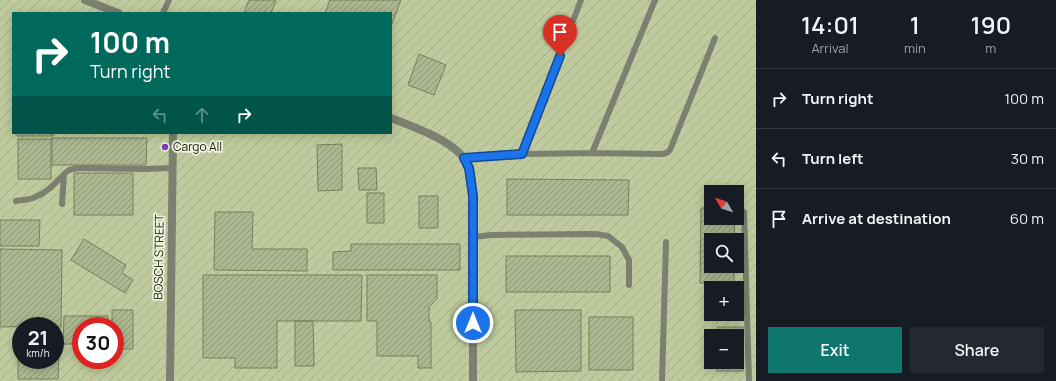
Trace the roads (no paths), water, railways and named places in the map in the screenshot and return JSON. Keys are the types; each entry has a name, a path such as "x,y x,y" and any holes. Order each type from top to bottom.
{"street":[{"path":"85,0 115,12"},
{"path":"392,118 448,143 464,158 469,168 473,196 473,381"},
{"name":"BOSCH STREET","path":"170,381 173,134"}],"lane":[{"path":"163,12 169,0"},
{"path":"522,154 581,0"},
{"path":"592,153 655,0"},
{"path":"464,158 522,154 664,154 670,150 715,38"},
{"path":"16,202 35,198 46,191 69,170 78,168 172,168"},
{"path":"62,204 64,174"},
{"path":"744,212 749,381"},
{"path":"473,237 491,235 595,234 608,236 622,247 629,260 629,285"},
{"path":"662,381 666,242"}],"place":[{"name":"Cargo All","path":"165,147"}]}
